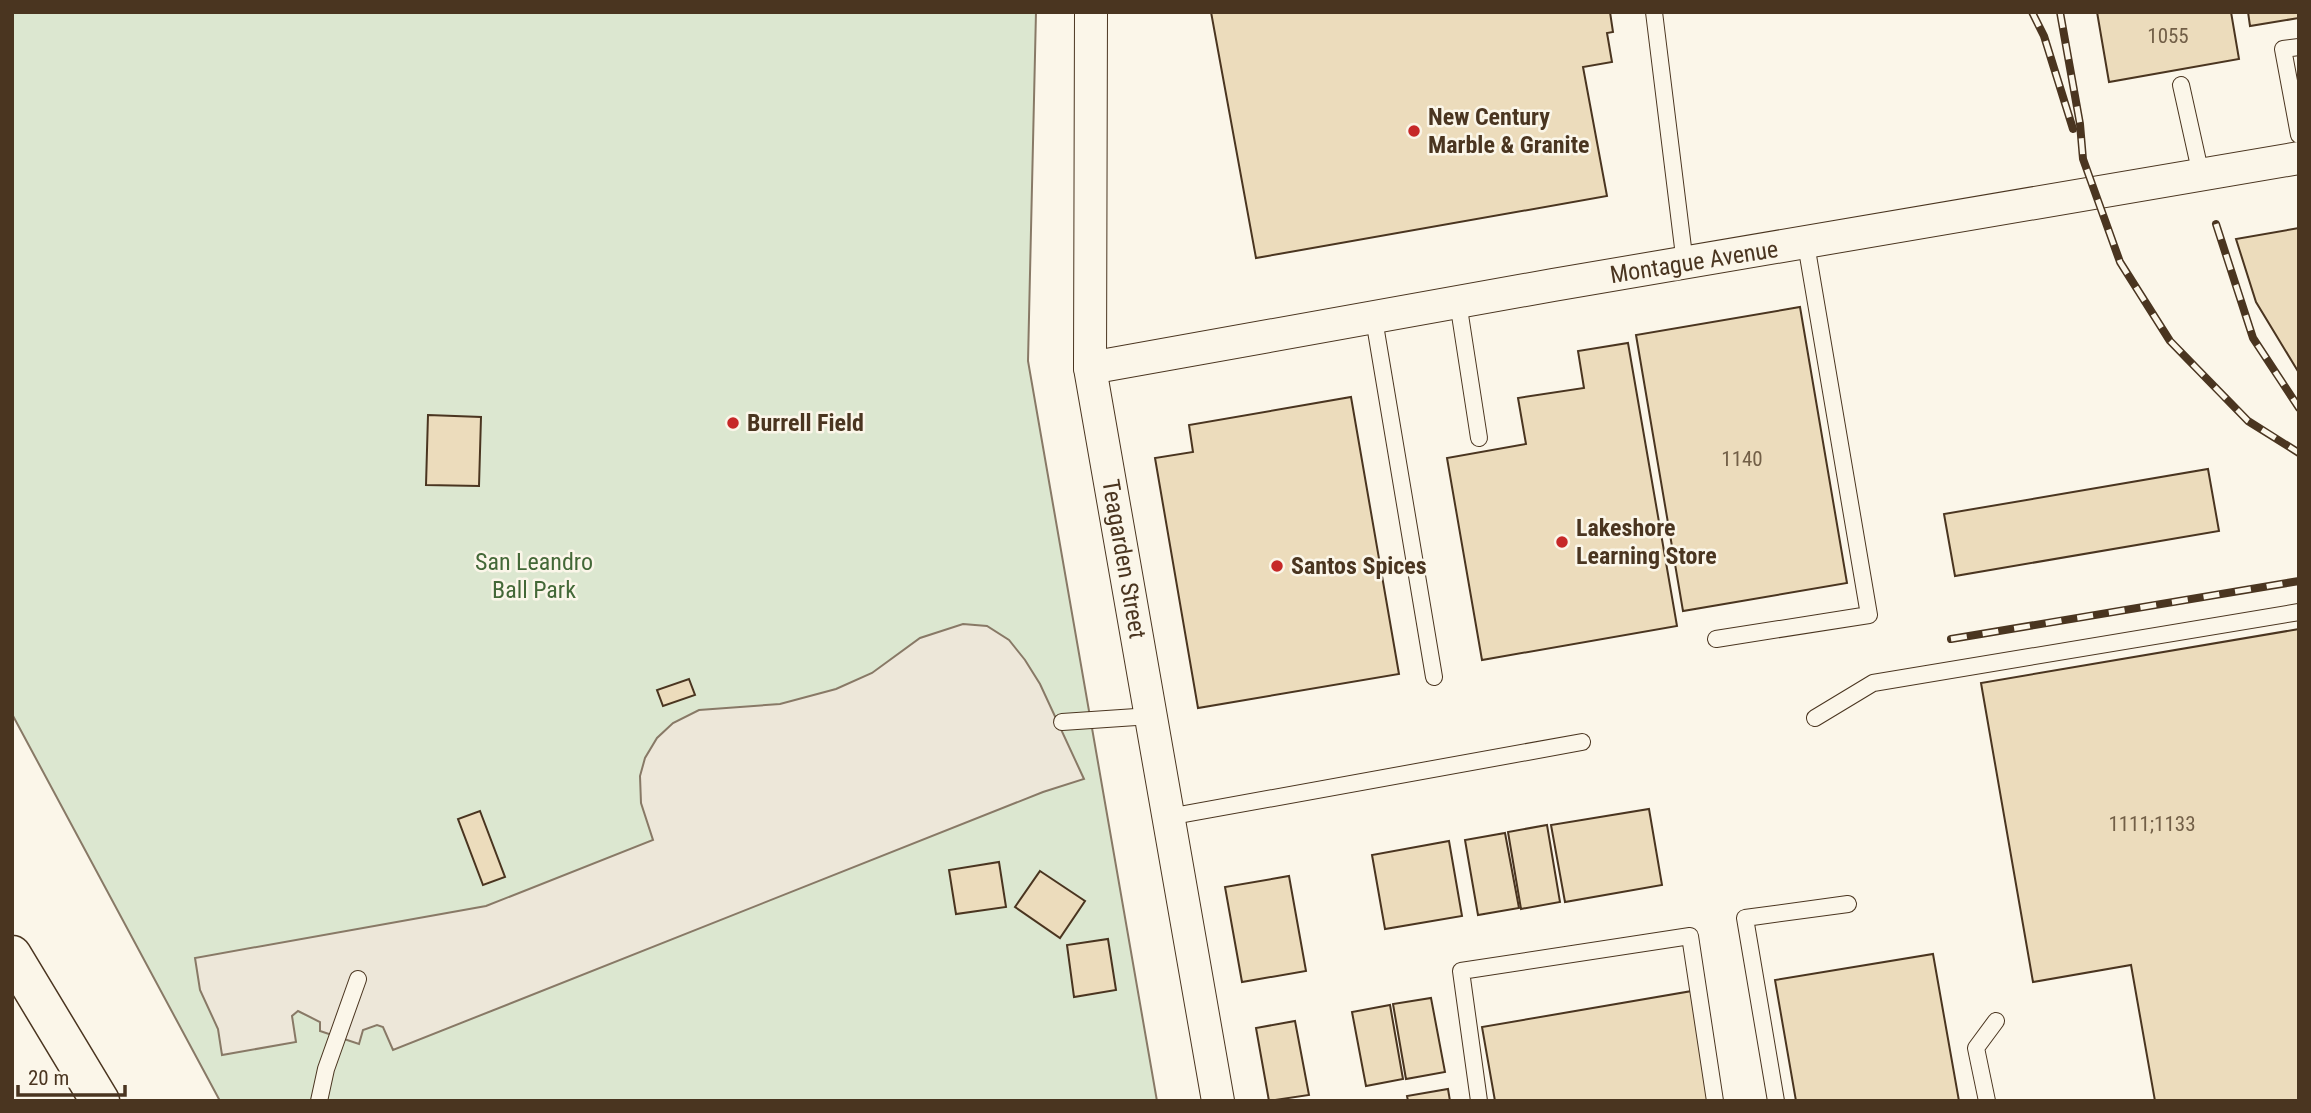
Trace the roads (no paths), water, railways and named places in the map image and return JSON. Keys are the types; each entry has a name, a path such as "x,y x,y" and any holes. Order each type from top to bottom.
{"highway":[{"path":"12,955 100,1101"}],"street":[{"name":"Teagarden Street","path":"1091,12 1090,369 1218,1101"},
{"name":"Montague Avenue","path":"1090,369 1458,302 2299,158"}],"lane":[{"path":"1654,12 1685,264"},
{"path":"2299,47 2283,49 2299,135"},
{"path":"2181,85 2201,175"},
{"path":"1716,639 1869,615 1806,244"},
{"path":"1458,302 1479,438"},
{"path":"1374,319 1434,677"},
{"path":"1815,718 1873,683 2299,612"},
{"path":"1062,723 1151,716"},
{"path":"1168,817 1582,742"},
{"path":"1776,1101 1745,918 1848,904"},
{"path":"1479,1101 1461,971 1690,936 1715,1101"},
{"path":"319,1101 326,1069 358,979"},
{"path":"1987,1101 1976,1048 1996,1021"}],"railway":[{"path":"2032,12 2044,36 2073,129"},
{"path":"2060,12 2080,124 2083,159 2120,262 2170,341 2248,421 2299,453"},
{"path":"2216,224 2253,338 2299,408"},
{"path":"1951,639 2299,581"}],"place":[{"name":"New Century Marble & Granite","path":"1414,131"},
{"name":"Burrell Field","path":"733,423"},
{"name":"Lakeshore Learning Store","path":"1562,542"},
{"name":"Santos Spices","path":"1277,566"}],"park label":[{"name":"San Leandro Ball Park","path":"534,576"}]}
